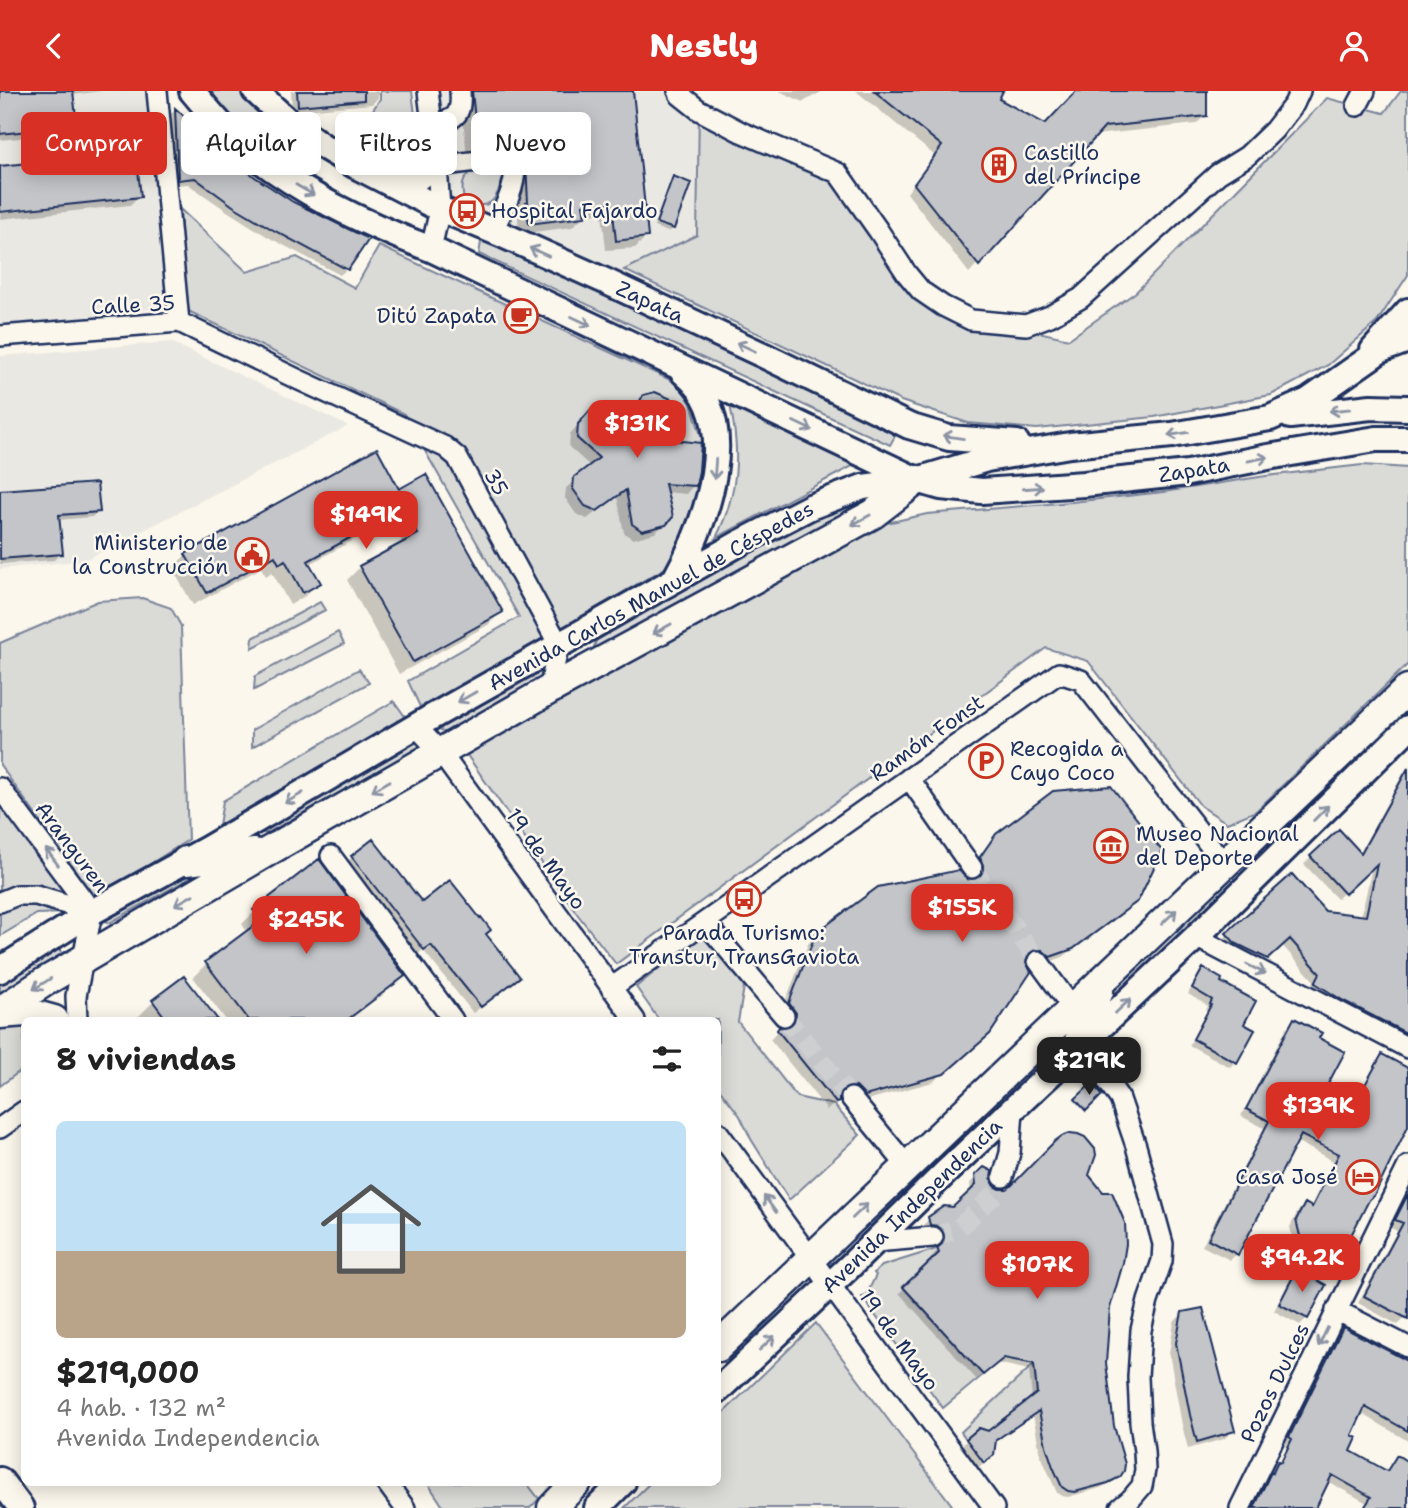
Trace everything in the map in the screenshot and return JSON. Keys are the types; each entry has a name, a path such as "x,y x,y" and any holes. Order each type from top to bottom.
{"highway":[{"name":"Avenida Carlos Manuel de Céspedes","path":"0,1013 84,959 440,752 873,514 917,480"},
{"name":"Avenida Independencia","path":"721,1344 1408,689"},
{"path":"186,860 267,852"},
{"path":"1074,1053 1102,982"},
{"path":"0,1013 25,1011 44,1017"},
{"path":"551,1508 574,1486"}],"main road":[{"name":"Zapata","path":"192,91 237,141 288,180 322,200 917,480 941,487 982,491 1084,484 1188,473 1376,439 1408,439"},
{"name":"Zapata","path":"255,91 289,122 324,147 440,209 753,350 909,426 949,437 987,442 1070,445"},
{"path":"392,184 413,182 422,175"},
{"path":"1363,361 1408,311"},
{"name":"Zapata","path":"917,480 987,459 1070,445 1172,435 1269,418 1308,401 1381,350 1408,340"},
{"path":"675,366 692,379 710,410 716,452 714,481 707,506 695,540 675,579"},
{"path":"1269,418 1371,407 1408,408"},
{"name":"Avenida Carlos Manuel de Céspedes","path":"0,970 92,912 738,544 810,507 863,487 917,480"},
{"name":"Avenida Independencia","path":"721,1386 875,1243 1404,738"},
{"path":"0,954 60,931"},
{"path":"0,1479 21,1508"},
{"path":"597,1508 619,1486"}],"street":[{"path":"157,91 179,322"},
{"path":"428,91 430,112"},
{"path":"457,115 460,111 460,91"},
{"path":"678,91 699,110 731,127 838,173 921,292 971,320 1026,325 1050,316 1081,298 1218,174 1247,156 1274,130 1294,104 1300,91"},
{"path":"457,152 485,161 509,162 515,167 510,198 492,231"},
{"path":"430,249 440,209 437,175"},
{"name":"Calle 35","path":"0,336 179,322 297,379"},
{"name":"35","path":"297,379 444,447 457,457 559,645"},
{"path":"549,690 559,645"},
{"name":"Ramón Fonst","path":"611,988 1059,673 1080,680 1225,865"},
{"name":"19 de Mayo","path":"417,727 440,752 611,988 626,1017"},
{"path":"909,778 972,868"},
{"name":"Aranguren","path":"0,788 92,912 76,996 77,1017"},
{"path":"331,856 451,1017"},
{"path":"0,902 17,895 36,895 92,912"},
{"path":"705,922 784,1016"},
{"path":"1196,937 1408,1048"},
{"path":"1038,961 1073,1009"},
{"path":"1074,1053 1093,1067 1120,1099 1163,1244 1162,1261 1141,1330 1138,1377 1144,1451 1142,1486 1120,1508"},
{"path":"851,1098 906,1166"},
{"path":"1003,1177 1010,1153 1013,1110"},
{"path":"0,1128 21,1113"},
{"name":"19 de Mayo","path":"721,1136 994,1508"},
{"name":"Pozos Dulces","path":"1240,1508 1408,1166"},
{"path":"875,1243 933,1237"},
{"path":"1336,1310 1408,1347"},
{"path":"389,1486 405,1508"}],"shaded area":[{"path":"0,91 157,91 158,112 21,112 21,175 162,175 170,307 0,327"},
{"path":"203,91 242,91 264,112 222,112"},
{"path":"380,91 412,91 415,112 371,112 380,99"},
{"path":"431,91 678,91 699,110 697,235 605,281 440,209 437,175 457,175 457,112 433,112"},
{"path":"1401,91 1408,91 1408,275 1377,322 1328,365 1271,395 1154,417 1037,429 968,423 901,401 624,270 697,235 699,110 838,173 921,292 999,323 1069,339 1136,292 1327,98 1384,113"},
{"path":"471,172 471,175 504,175 491,202 481,205 464,199 463,183"},
{"path":"180,209 247,272 297,257 355,288 379,246 677,383 691,403 702,439 697,493 678,546 665,568 421,709 408,681 519,617 404,414 186,310"},
{"path":"482,236 873,416 895,436 890,445 479,254"},
{"path":"171,342 348,426 85,560 0,569 0,356"},
{"path":"730,405 860,462 716,538 729,505 735,473 736,440"},
{"path":"1362,465 1408,468 1408,664 1256,811 1227,823 1201,806 1088,661 1046,648 616,964 578,915 467,755 864,528 927,514 1163,492"},
{"path":"876,494 852,511 699,592 591,656 596,641 684,589 824,514"},
{"path":"142,598 171,608 181,626 188,840 101,895 91,892 0,765 0,643 98,601"},
{"path":"320,602 325,610 252,648 253,638"},
{"path":"338,632 344,644 254,690 255,676"},
{"path":"359,669 369,683 252,747 252,730"},
{"path":"544,670 540,684 447,735 440,729 442,726"},
{"path":"394,701 406,718 219,825 223,801"},
{"path":"1408,706 1408,719 1098,1016 1111,991"},
{"path":"413,740 419,741 417,749 267,833 251,833"},
{"path":"0,788 92,912 37,914 0,936"},
{"path":"213,865 109,923 106,921 110,913 191,869"},
{"path":"710,937 733,966 744,987 738,1022 797,1097 834,1105 860,1135 789,1200 740,1116 721,1091 721,1017 657,1017 636,987 694,940"},
{"path":"57,946 64,956 0,998 0,984"},
{"path":"21,1020 21,1070 0,1086 0,1023"},
{"path":"1063,1033 1050,1059 832,1264 827,1258"},
{"path":"946,1246 903,1287 983,1375 943,1408 862,1297 866,1296 876,1275 874,1273 882,1266"},
{"path":"816,1323 954,1508 624,1508 647,1486 721,1486 721,1415"},
{"path":"1034,1364 1037,1393 988,1431 979,1428 966,1439 961,1432"},
{"path":"430,1486 529,1486 539,1499 530,1508 444,1508"}],"building":[{"path":"0,91 73,91 75,112 21,112 21,132 0,134"},
{"path":"297,91 364,91 364,100 298,106"},
{"path":"472,91 633,91 648,237 616,241 612,203 583,205 585,217 529,224 527,175 591,175 591,112 474,112"},
{"name":"Castillo del Príncipe","path":"874,91 1003,91 999,99 1045,124 1076,91 1207,91 1207,116 1105,127 979,266 914,184 942,146"},
{"path":"175,108 181,113 181,175 252,175 293,202 369,239 348,270 233,206 195,178 178,180"},
{"path":"21,164 21,175 139,175 141,197 0,212 0,166"},
{"path":"673,176 691,183 674,229 656,223"},
{"path":"655,392 676,401 683,411 673,440 701,443 699,471 696,486 665,484 673,517 666,525 642,531 632,524 626,490 597,511 585,506 573,489 574,477 599,458 577,438 578,424 593,407 604,406 628,425 643,395"},
{"name":"Ministerio de la Construcción","path":"377,448 399,489 426,474 503,612 413,662 359,566 418,534 404,508 308,561 321,583 303,593 285,560 279,564 275,556 207,593 185,554"},
{"path":"97,483 100,512 59,515 63,554 0,559 0,490"},
{"path":"1408,768 1408,1034 1315,983 1320,973 1290,939 1268,959 1235,943 1226,933 1292,874 1325,911 1366,916 1377,864 1345,894 1310,856 1339,829 1361,853"},
{"path":"1111,786 1162,851 1138,901 1073,949 1050,957 1042,950 1030,952 1026,962 1031,972 990,1034 944,1074 865,1096 856,1087 848,1086 839,1094 839,1102 836,1103 777,1030 779,1027 791,1026 795,1021 796,1013 789,1003 816,933 878,887 959,870 967,879 978,878 983,874 984,868 980,857 996,834 1053,791"},
{"path":"373,839 422,902 450,880 491,930 486,934 520,977 481,1007 431,945 424,950 351,856"},
{"path":"319,859 405,976 351,1017 247,1017 205,962 261,920 253,910"},
{"path":"1203,968 1222,979 1221,982 1256,1001 1244,1024 1255,1030 1237,1063 1193,1039 1212,1000 1192,988"},
{"path":"184,976 216,1017 165,1017 152,1000"},
{"path":"1294,1018 1322,1033 1319,1038 1345,1052 1321,1097 1350,1112 1382,1054 1408,1068 1408,1126 1337,1263 1302,1244 1296,1220 1305,1203 1312,1207 1339,1154 1301,1135 1238,1255 1208,1239 1269,1121 1246,1109"},
{"path":"1092,1083 1102,1095 1086,1111 1075,1099"},
{"path":"1070,1133 1085,1137 1095,1149 1096,1155 1089,1175 1103,1192 1112,1192 1125,1223 1126,1244 1110,1308 1106,1363 1114,1426 1125,1464 1124,1471 1120,1477 1108,1483 1075,1492 1062,1487 1053,1467 1039,1411 996,1440 994,1455 984,1463 966,1439 979,1428 988,1431 1037,1393 1034,1364 1004,1358 983,1375 903,1287 939,1253 937,1248 944,1242 943,1231 938,1226 930,1225 928,1217 944,1206 953,1207 976,1185 975,1175 984,1167 992,1171 991,1179 995,1186 1007,1189 1055,1141"},
{"path":"1408,1194 1408,1319 1364,1296 1403,1223 1395,1220"},
{"path":"1297,1269 1326,1285 1308,1319 1279,1304"},
{"path":"1203,1308 1235,1431 1197,1442 1176,1343 1182,1312"},
{"path":"1343,1327 1408,1361 1408,1431 1365,1407 1352,1435 1357,1438 1351,1451 1387,1471 1397,1455 1408,1462 1408,1508 1364,1508 1371,1497 1332,1475 1316,1508 1254,1508 1271,1472 1278,1461 1281,1462 1292,1439 1289,1437"}],"tunnel":[{"path":"972,868 1038,961"},
{"path":"784,1016 851,1098"},
{"path":"933,1237 959,1228 995,1194 1003,1177"}],"place":[{"name":"Castillo del Príncipe","path":"999,165"},
{"name":"Hospital Fajardo","path":"467,211"},
{"name":"Ditú Zapata","path":"521,316"},
{"name":"Ministerio de la Construcción","path":"252,555"},
{"name":"Recogida a Cayo Coco","path":"986,761"},
{"name":"Museo Nacional del Deporte","path":"1111,846"},
{"name":"Parada Turismo: Transtur, TransGaviota","path":"744,899"},
{"name":"Casa José","path":"1363,1177"}]}
